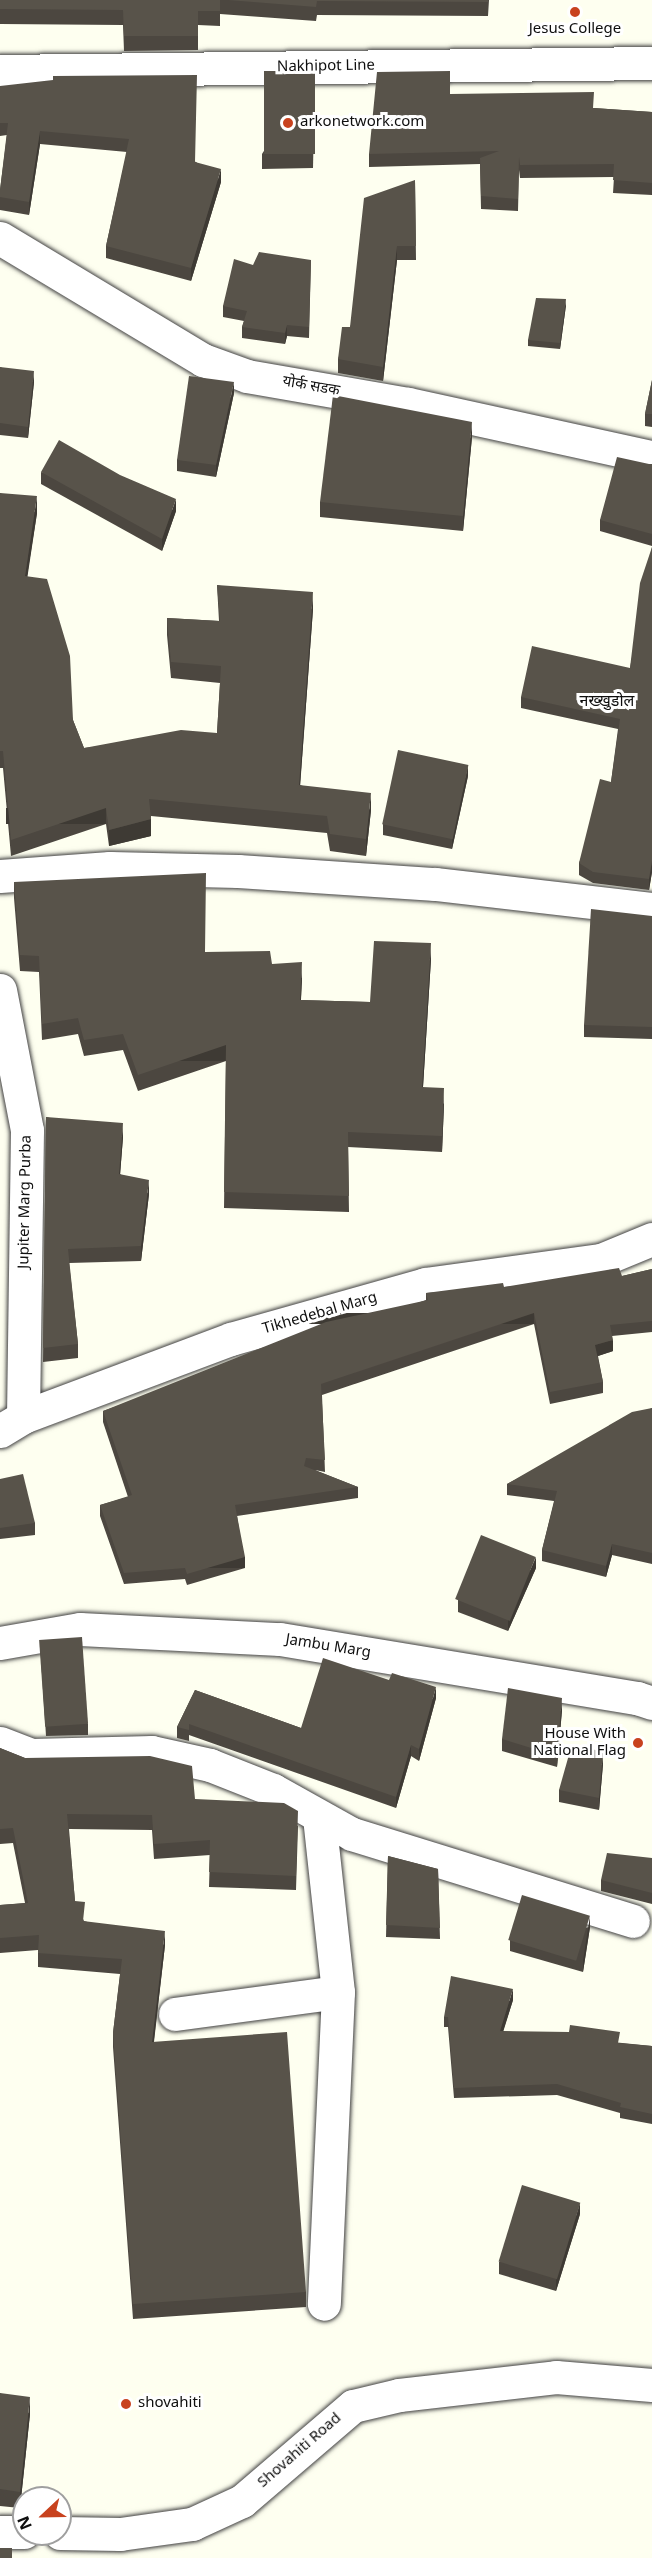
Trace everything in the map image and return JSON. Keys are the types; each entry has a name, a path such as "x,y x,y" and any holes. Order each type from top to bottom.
{"street":[{"name":"Nakhipot Line","path":"0,71 652,63"},
{"name":"योर्क सडक","path":"0,238 203,360 247,376 408,404 652,457"},
{"path":"0,876 110,868 238,871 436,884 652,909"},
{"name":"Jupiter Marg Purba","path":"0,990 14,1131 12,1424"},
{"name":"Tikhedebal Marg","path":"12,1424 231,1340 413,1287 601,1260 652,1239"},
{"name":"Jambu Marg","path":"0,1643 80,1629 280,1639 637,1698 652,1703"},
{"path":"0,1743 32,1755 153,1752 210,1765 273,1790 352,1834 633,1921"},
{"path":"319,1816 338,1992 324,2304"},
{"path":"175,2014 338,1992"},
{"name":"Shovahiti Road","path":"72,2533 120,2534 192,2524 242,2501 353,2406 399,2395 555,2377 652,2385"}],"building":[{"path":"0,0 220,0 220,11 198,11 198,36 124,36 123,10 0,9"},
{"path":"228,0 488,0 488,2 317,1 316,7"},
{"name":"arkonetwork.com","path":"264,71 315,71 315,154 264,154"},
{"path":"450,71 450,94 594,92 593,108 652,112 652,183 613,180 614,164 520,165 519,157 518,199 481,196 480,158 499,151 369,154 377,72"},
{"path":"197,75 195,162 221,169 191,268 106,246 129,139 40,131 29,202 0,197 8,123 0,123 0,86 53,80 53,76"},
{"path":"415,180 416,246 397,246 383,367 338,359 342,327 350,327 364,198"},
{"path":"259,252 311,260 309,327 287,325 285,333 242,327 247,311 223,306 234,259 253,265"},
{"path":"536,298 566,299 560,343 528,340"},
{"path":"0,367 34,371 28,427 0,423"},
{"path":"189,376 234,382 216,465 177,460"},
{"path":"652,380 652,414 645,414"},
{"path":"333,395 472,422 463,516 320,502"},
{"path":"59,440 120,475 176,499 162,539 41,472"},
{"path":"617,457 652,464 652,534 600,520"},
{"path":"0,493 37,496 25,576 47,579 70,656 73,720 84,748 181,730 217,733 221,666 171,662 167,618 220,621 217,585 313,592 299,785 371,793 366,839 330,834 327,816 149,799 151,819 109,830 106,808 11,840 3,751 0,751"},
{"path":"652,547 652,861 649,879 593,872 579,863 600,779 611,782 620,719 521,697 532,646 630,668 640,583"},
{"path":"398,750 468,765 453,839 382,824"},
{"path":"206,873 205,952 270,951 272,964 302,962 300,1000 370,1002 374,941 431,943 422,1087 444,1088 442,1136 348,1132 349,1196 224,1192 226,1045 138,1075 123,1034 84,1040 78,1018 42,1024 39,956 20,955 14,882"},
{"path":"591,909 652,916 652,1027 584,1025"},
{"path":"46,1117 123,1123 119,1174 149,1180 141,1246 68,1249 78,1344 43,1348"},
{"path":"619,1268 622,1276 652,1269 652,1321 610,1325 613,1340 595,1345 603,1382 550,1392 534,1313 321,1384 325,1460 306,1458 304,1466 358,1487 235,1505 245,1557 187,1574 185,1568 124,1573 100,1505 132,1495 103,1411 326,1322 428,1300 426,1293 503,1283 504,1287"},
{"path":"652,1408 652,1553 612,1544 606,1566 542,1550 557,1491 507,1484 632,1412"},
{"path":"23,1474 35,1523 0,1528 0,1479"},
{"path":"481,1535 536,1557 510,1621 455,1599"},
{"path":"82,1637 88,1724 45,1727 39,1640"},
{"path":"323,1658 389,1680 392,1673 436,1687 419,1749 411,1745 396,1797 189,1724 189,1730 177,1727 195,1690 301,1728"},
{"path":"508,1688 562,1698 557,1756 502,1739"},
{"path":"572,1744 603,1752 599,1798 559,1790"},
{"path":"0,1748 25,1758 150,1756 192,1766 195,1799 284,1803 298,1811 296,1876 209,1872 210,1840 154,1844 152,1815 67,1814 75,1901 85,1902 83,1921 165,1931 152,2042 287,2032 306,2292 133,2304 113,2033 122,1959 38,1953 39,1935 0,1938 0,1905 28,1903 13,1828 0,1829"},
{"path":"607,1853 652,1858 652,1893 601,1880"},
{"path":"388,1856 438,1869 440,1928 386,1925"},
{"path":"522,1895 590,1916 576,1961 508,1940"},
{"path":"451,1976 513,1989 500,2031 569,2032 570,2025 620,2032 618,2043 652,2046 652,2114 620,2107 621,2103 557,2084 454,2088 448,2017 444,2017"},
{"path":"522,2185 580,2203 557,2279 499,2262"},
{"path":"0,2393 30,2397 21,2486 12,2486 12,2491 0,2489"},
{"path":"0,2548 12,2548 12,2558 0,2558"}],"place":[{"name":"Jesus College","path":"575,12"},
{"name":"arkonetwork.com","path":"288,123"},
{"name":"House With National Flag","path":"638,1743"},
{"name":"shovahiti","path":"126,2404"}],"district":[{"name":"नख्खुडोल","path":"607,703"}]}
